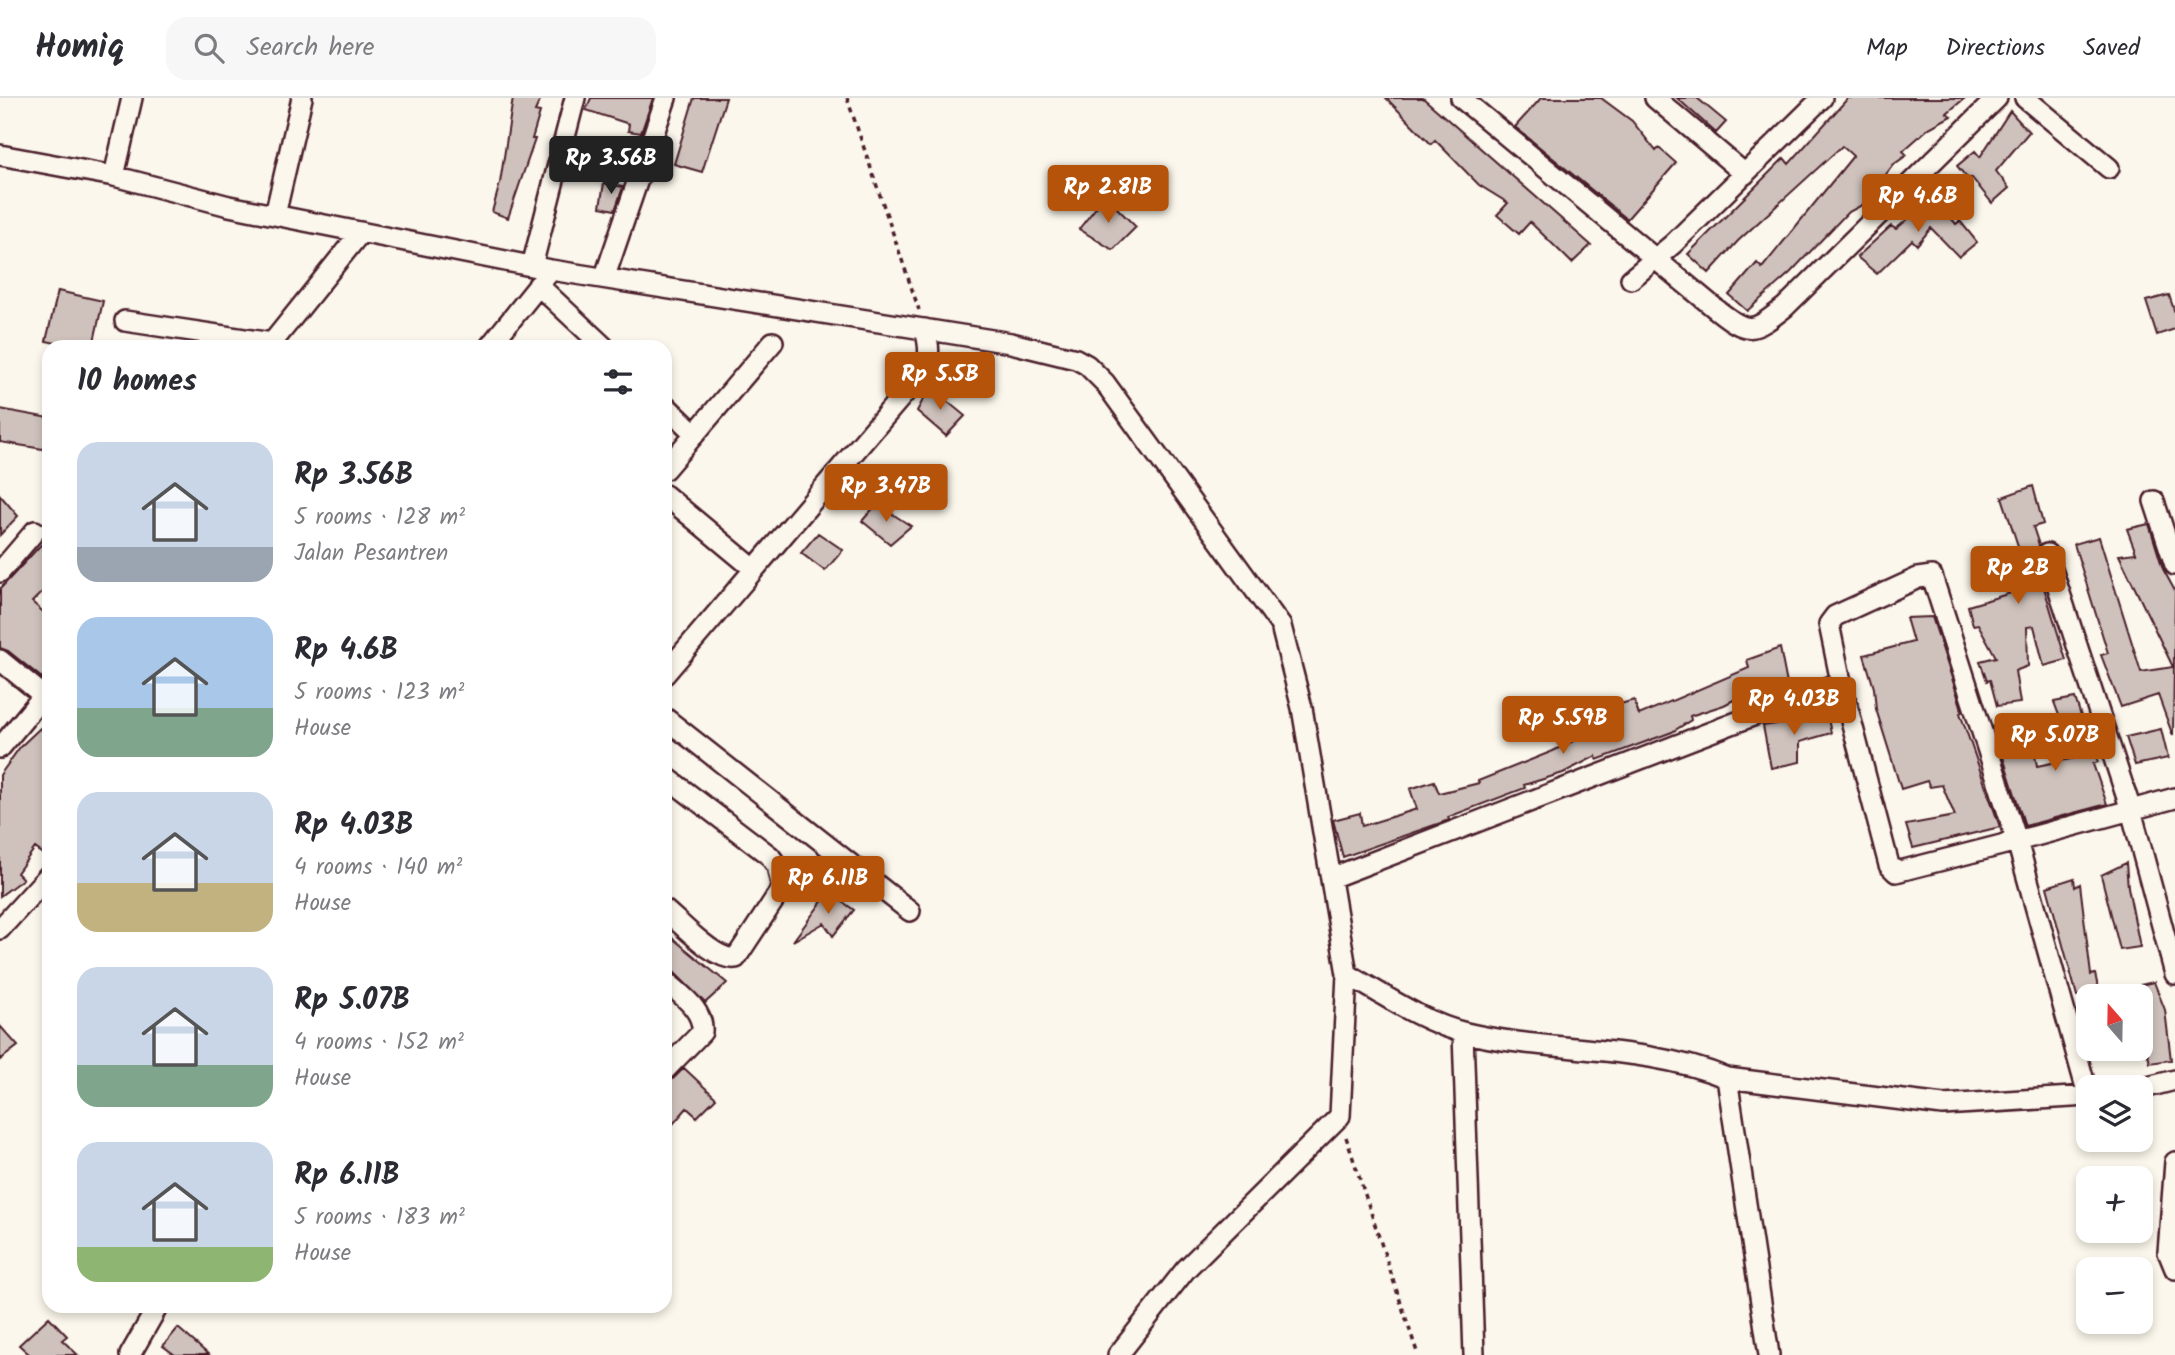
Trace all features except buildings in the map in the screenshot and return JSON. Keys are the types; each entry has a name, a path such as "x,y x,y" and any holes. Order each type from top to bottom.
{"street":[{"path":"114,176 132,98"},
{"path":"275,215 302,98"},
{"path":"495,340 538,285 575,98"},
{"path":"605,276 666,98"},
{"path":"1461,98 1742,329 1762,325 1785,307 1997,98"},
{"path":"1655,98 1745,174"},
{"path":"1631,279 1655,260 1822,98"},
{"path":"2025,98 2109,168"},
{"path":"0,155 114,176 275,215 542,268 1011,343 1076,359 1087,365 1118,400 1281,626 1302,708 1347,974 1340,1116 1186,1269 1118,1355"},
{"path":"274,340 361,232"},
{"path":"538,285 597,340"},
{"path":"125,321 252,340"},
{"path":"672,666 920,375 928,363 930,352 925,329"},
{"path":"672,461 773,342"},
{"path":"672,412 695,434"},
{"path":"672,501 754,569"},
{"path":"2154,501 2175,565"},
{"path":"0,572 35,531"},
{"path":"2047,554 2131,810 2175,974"},
{"path":"2082,1075 2017,842 1932,576 1918,578 1835,616 1829,624 1841,682 1889,864 1896,872 2017,842 2175,797"},
{"path":"0,660 42,691"},
{"path":"1331,878 1841,682"},
{"path":"0,748 42,701"},
{"path":"672,723 911,911"},
{"path":"672,781 771,856 782,879 782,888 736,958 729,959 716,954 672,916"},
{"path":"0,929 42,883"},
{"path":"1347,974 1406,1008 1463,1033 1515,1042 1593,1048 1707,1069 1727,1078 1943,1105 2076,1096"},
{"path":"672,987 697,1011 703,1023 702,1032 672,1063"},
{"path":"1463,1033 1474,1355"},
{"path":"1727,1078 1769,1355"},
{"path":"2153,1086 2175,1080"},
{"path":"2175,1162 2168,1252 2175,1269"},
{"path":"130,1355 154,1313"}],"path":[{"path":"847,98 925,329"},
{"path":"1340,1116 1418,1355"}]}
